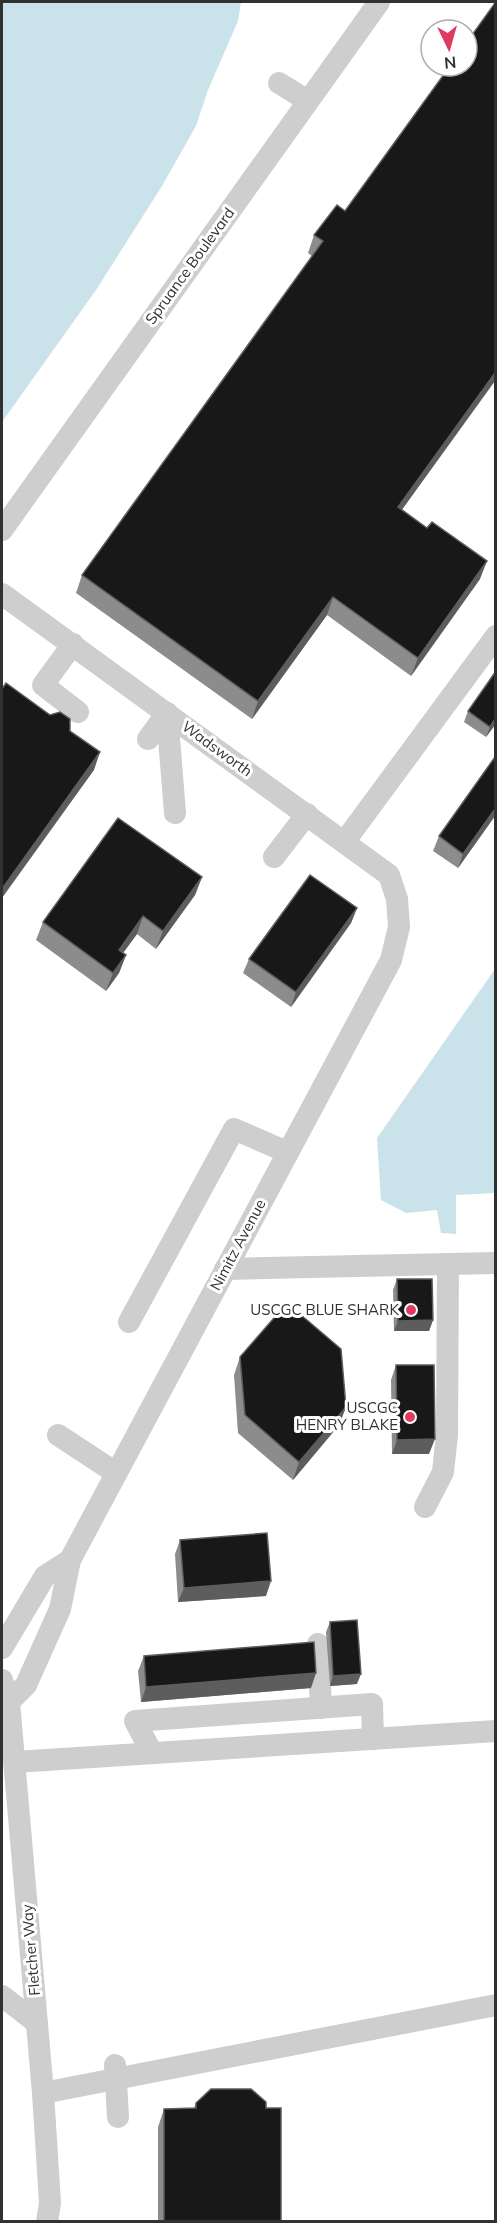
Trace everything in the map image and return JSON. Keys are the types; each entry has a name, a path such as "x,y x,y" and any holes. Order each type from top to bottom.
{"street":[{"name":"Spruance Boulevard","path":"2,530 379,2"},
{"path":"279,83 308,101"},
{"name":"Wadsworth","path":"2,594 389,875 397,899 399,927"},
{"path":"345,842 495,636"},
{"path":"73,644 43,685 78,712"},
{"path":"148,739 168,713"},
{"path":"168,713 175,813"},
{"path":"274,857 307,814"},
{"name":"Nimitz Avenue","path":"9,1702 26,1685 60,1609 70,1560 391,960 399,927"},
{"path":"129,1322 234,1129 288,1152"},
{"path":"225,1269 495,1263"},
{"path":"425,1507 442,1472 447,1435 448,1264"},
{"path":"58,1435 116,1473"},
{"name":"Nimitz Avenue","path":"2,1648 45,1576 70,1560"},
{"path":"318,1644 321,1708"},
{"name":"Fletcher Way","path":"2,1680 9,1702 38,2023 50,2203 47,2222"},
{"path":"152,1754 135,1721 372,1704 373,1739"},
{"path":"15,1762 495,1731"},
{"path":"2,1996 38,2023"},
{"path":"43,2093 116,2071 495,2006"},
{"path":"116,2071 118,2117"}],"water":[{"path":"2,2 241,2 238,21 208,90 196,126 162,186 96,290 2,422"},
{"path":"495,969 495,1193 456,1195 456,1234 441,1233 437,1210 406,1213 381,1200 377,1138"}],"building":[{"path":"495,3 495,373 398,507 427,528 432,522 487,561 418,658 333,597 258,701 82,575 323,241 314,235 337,205 345,211 441,78 479,78 479,25"},
{"path":"494,674 495,719 490,727 468,711"},
{"path":"6,683 50,715 60,712 70,719 70,731 100,752 2,889 2,689"},
{"path":"495,757 495,809 463,854 439,836"},
{"path":"118,818 202,877 163,931 143,916 119,950 126,955 113,973 43,922"},
{"path":"310,875 357,908 296,992 249,959"},
{"name":"USCGC BLUE SHARK","path":"397,1279 432,1279 433,1320 398,1321"},
{"path":"287,1303 341,1349 346,1407 299,1462 245,1415 240,1357"},
{"name":"USCGC HENRY BLAKE","path":"396,1365 434,1365 435,1439 397,1440"},
{"path":"267,1533 271,1581 184,1588 180,1540"},
{"path":"357,1620 361,1674 333,1676 330,1622"},
{"path":"314,1642 316,1673 146,1687 144,1656"},
{"path":"211,2089 251,2089 266,2102 266,2108 281,2108 281,2222 164,2222 164,2109 196,2108 196,2103"}],"place":[{"name":"USCGC BLUE SHARK","path":"411,1310"},
{"name":"USCGC HENRY BLAKE","path":"410,1417"}]}
